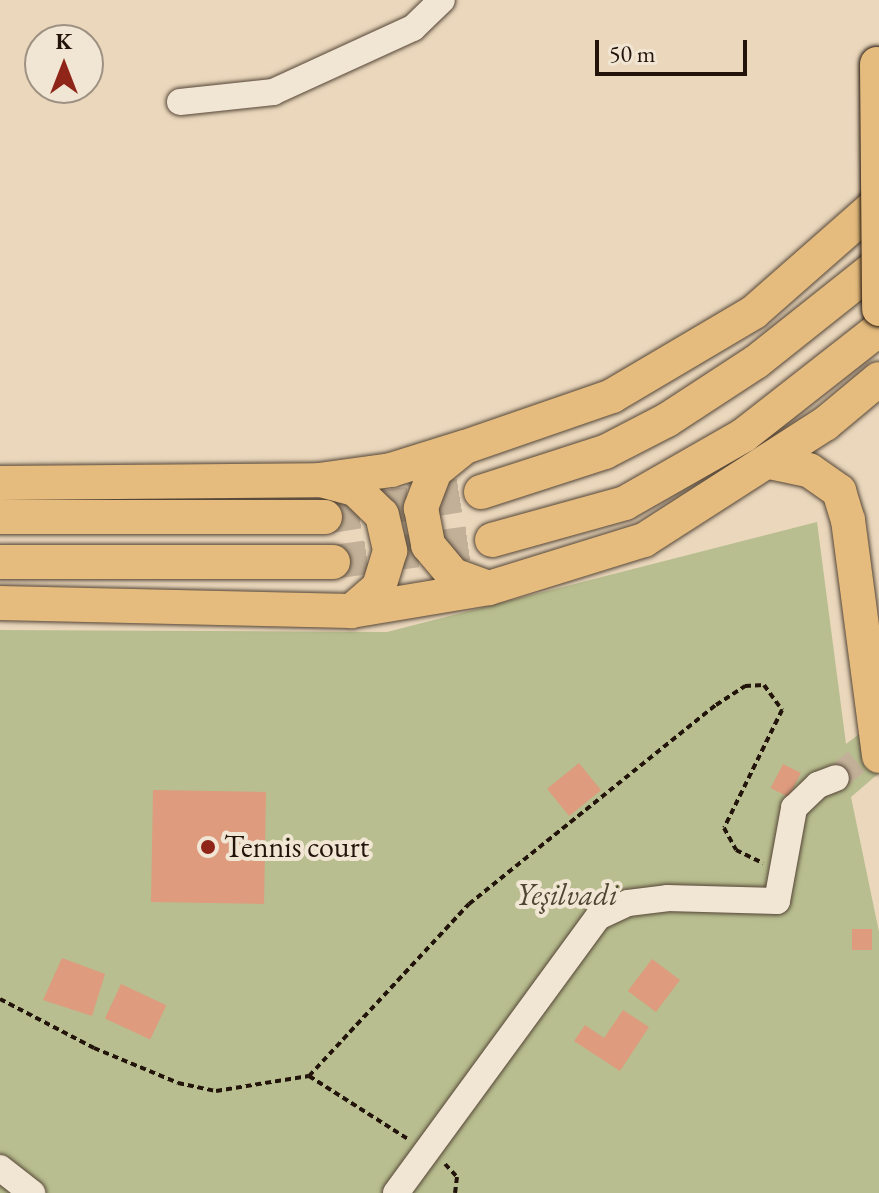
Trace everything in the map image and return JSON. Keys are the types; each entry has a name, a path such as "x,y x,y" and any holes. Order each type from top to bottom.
{"main road":[{"path":"878,59 879,309"},
{"path":"0,483 319,480 391,470 465,447 612,396 754,312 879,202"},
{"path":"481,492 605,452 667,420 756,362 879,264"},
{"path":"492,540 625,503 744,435 879,329"},
{"path":"0,603 351,611 489,588 644,540 770,462 879,379"},
{"path":"465,447 435,471 421,508 434,552 453,575 489,588"},
{"path":"770,462 809,470 839,491 848,520 879,756"},
{"path":"319,480 355,489 382,515 390,551 379,587 351,611"},
{"path":"0,517 325,517"},
{"path":"0,562 333,562"}],"street":[{"path":"180,102 273,92 413,28 442,0"},
{"path":"396,1193 598,917 628,903 667,898 777,901 779,869 794,808 818,785 836,778"},
{"path":"0,1168 32,1193"}],"path":[{"path":"0,999 94,1048 178,1083 216,1091 309,1076 469,904 745,686 764,685 782,710 724,828 736,850 779,869"},
{"path":"309,1076 426,1150 457,1177 455,1193"}],"green space":[{"name":"Yeşilvadi","path":"817,522 846,744 879,719 879,773 851,797 879,932 879,1193 0,1193 0,630 387,632"}],"building":[{"path":"579,763 601,790 569,816 547,789"},
{"path":"783,764 801,773 789,797 771,788"},
{"name":"Tennis court","path":"153,790 266,792 264,904 151,902"},
{"path":"852,929 872,929 872,950 852,950"},
{"path":"62,958 105,974 92,1016 43,1000"},
{"path":"652,959 680,980 656,1012 628,991"},
{"path":"121,984 166,1005 150,1040 105,1018"},
{"path":"623,1010 649,1027 620,1071 574,1041 585,1025 604,1038"}],"tunnel":[{"path":"325,517 481,492"},
{"path":"333,562 492,540"},
{"path":"836,778 879,743"}],"place":[{"name":"Tennis court","path":"208,847"}]}
